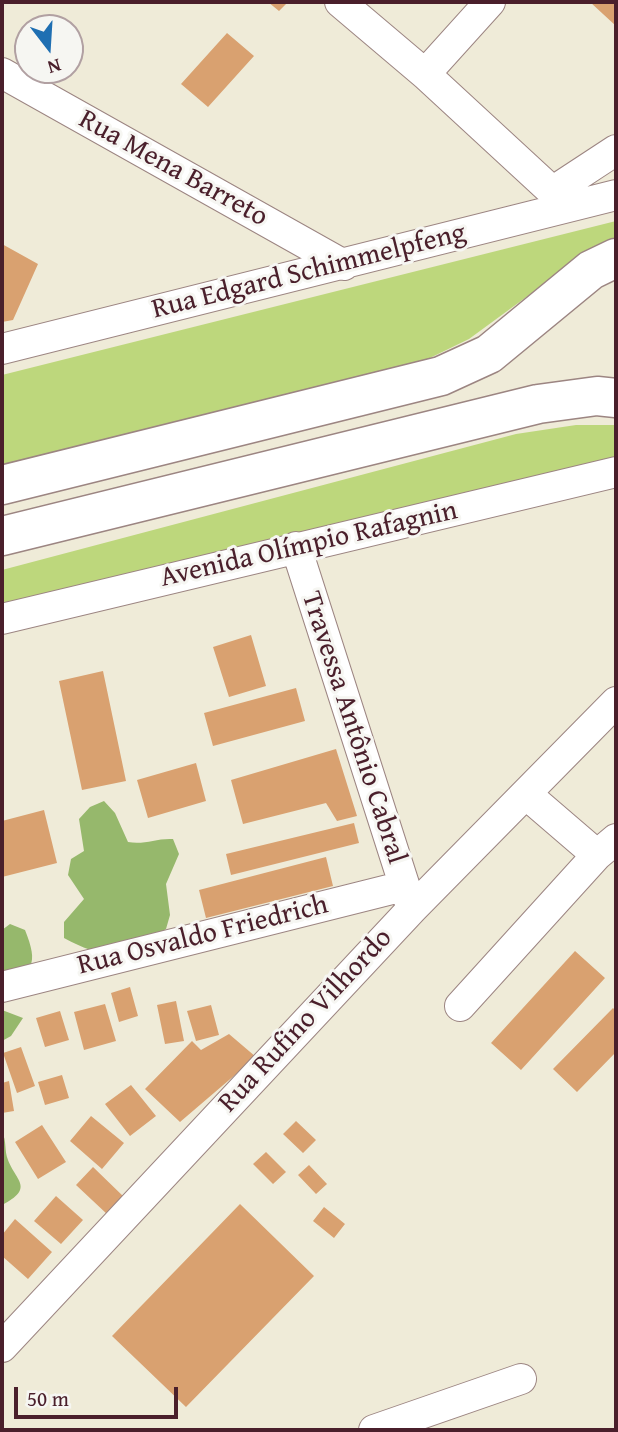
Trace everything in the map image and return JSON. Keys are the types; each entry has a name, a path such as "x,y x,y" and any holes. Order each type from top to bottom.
{"highway":[{"path":"2,485 441,376 489,354 591,270 616,258"},
{"path":"2,536 538,404 597,397 616,398"},
{"path":"2,551 188,491"}],"street":[{"path":"340,2 425,74 560,199 613,158"},
{"path":"425,74 490,2"},
{"name":"Rua Mena Barreto","path":"2,73 344,265"},
{"name":"Rua Edgard Schimmelpfeng","path":"2,349 344,265 560,199 616,195"},
{"name":"Avenida Olímpio Rafagnin","path":"2,618 616,472"},
{"name":"Travessa Antônio Cabral","path":"296,547 408,897"},
{"name":"Rua Rufino Vilhordo","path":"2,1347 408,897 526,794 616,702"},
{"path":"460,1006 607,847 526,794"},
{"name":"Rua Osvaldo Friedrich","path":"2,987 408,897"},
{"path":"374,1430 521,1379"}],"green space":[{"path":"616,221 616,240 570,265 469,339 403,371 2,474 2,375"},
{"path":"576,425 616,425 616,457 2,610 2,570 516,434"},
{"path":"104,801 115,813 128,842 173,839 179,854 166,884 170,915 166,929 138,945 116,953 94,951 64,938 64,922 84,899 68,875 71,859 84,851 79,819 90,807"},
{"path":"10,924 25,930 32,959 21,977 2,988 2,930"},
{"path":"2,1010 23,1018 11,1036 2,1041"},
{"path":"2,1132 8,1160 21,1189 2,1205"}],"building":[{"path":"268,2 288,2 279,11"},
{"path":"590,2 616,2 616,26"},
{"path":"227,33 254,56 208,107 181,84"},
{"path":"2,244 38,264 13,320 2,322"},
{"path":"251,635 266,686 229,697 213,647"},
{"path":"103,671 126,781 82,790 59,681"},
{"path":"296,688 305,721 213,746 204,713"},
{"path":"336,749 357,816 337,821 326,803 243,824 231,780"},
{"path":"196,763 206,801 148,818 137,780"},
{"path":"44,810 57,863 2,877 2,821"},
{"path":"354,823 359,843 231,875 226,854"},
{"path":"326,857 333,886 206,918 199,890"},
{"path":"575,951 605,978 521,1070 491,1043"},
{"path":"130,987 138,1016 119,1022 111,993"},
{"path":"176,1001 184,1041 165,1044 157,1005"},
{"path":"105,1004 116,1041 84,1050 74,1012"},
{"path":"211,1005 219,1035 196,1041 187,1011"},
{"path":"613,1008 616,1011 616,1052 577,1092 553,1069"},
{"path":"60,1011 69,1040 45,1047 36,1018"},
{"path":"229,1034 256,1057 180,1122 145,1089 192,1041 201,1050"},
{"path":"21,1047 35,1086 17,1093 3,1053"},
{"path":"62,1075 69,1098 45,1105 38,1082"},
{"path":"9,1081 14,1111 2,1113 2,1083"},
{"path":"131,1085 156,1116 130,1136 105,1104"},
{"path":"91,1116 124,1143 102,1169 70,1141"},
{"path":"296,1121 316,1140 303,1153 283,1134"},
{"path":"42,1125 66,1162 38,1179 15,1142"},
{"path":"266,1152 286,1172 273,1184 253,1164"},
{"path":"309,1165 327,1184 316,1194 298,1175"},
{"path":"93,1167 124,1197 108,1215 76,1185"},
{"path":"56,1196 83,1220 61,1244 34,1221"},
{"path":"240,1204 314,1276 186,1407 112,1336"},
{"path":"324,1207 345,1224 334,1238 313,1221"},
{"path":"15,1219 52,1252 28,1279 2,1256 2,1235"}]}
